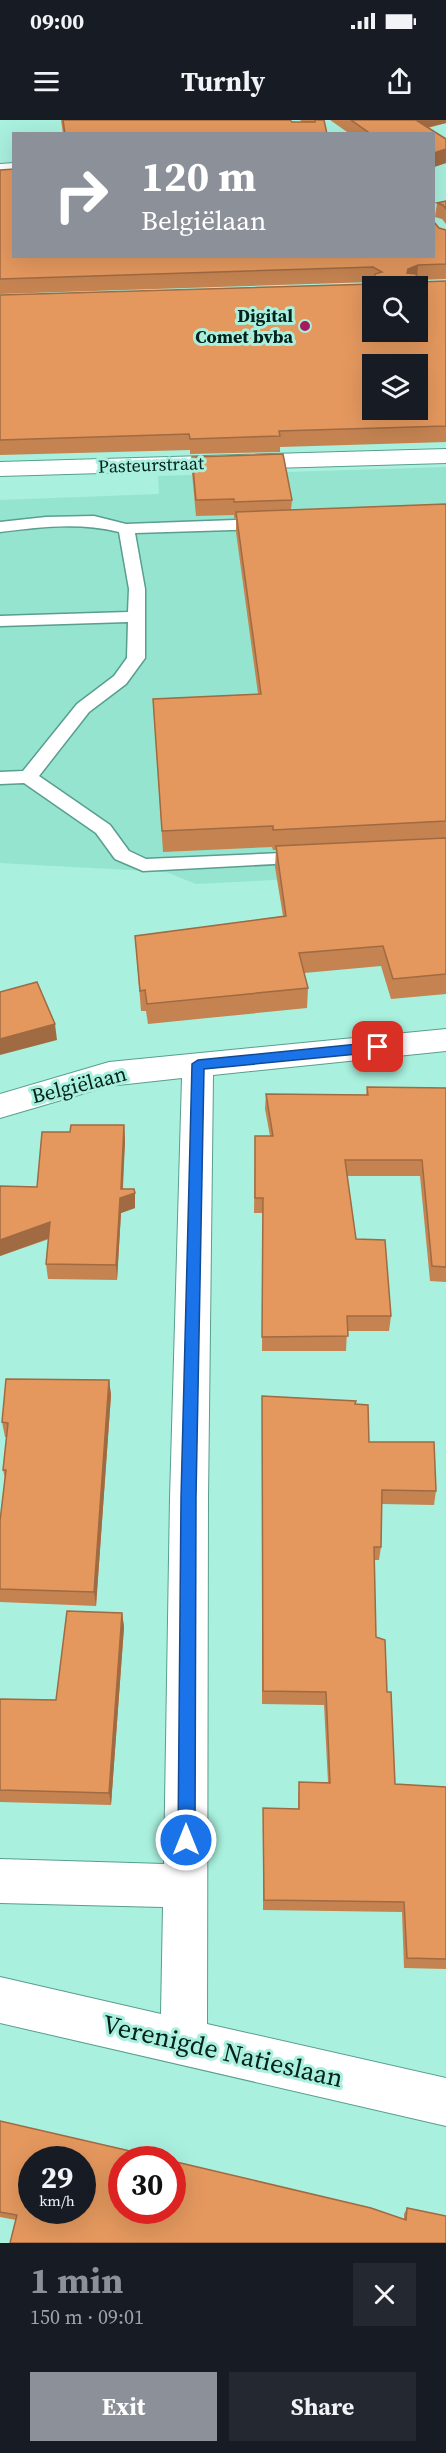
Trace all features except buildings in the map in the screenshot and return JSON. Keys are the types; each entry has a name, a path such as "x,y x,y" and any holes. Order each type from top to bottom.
{"street":[{"name":"Pasteurstraat","path":"0,469 446,456"},
{"name":"Belgiëlaan","path":"0,1106 109,1074 446,1040"},
{"path":"184,2043 189,1498 198,1064"},
{"path":"0,1881 186,1886"},
{"name":"Verenigde Natieslaan","path":"0,2000 446,2102"}],"lane":[{"path":"0,527 46,522 94,521 126,529 280,523"},
{"path":"28,777 83,708 120,680 136,658 137,589 126,529"},
{"path":"0,621 138,617"},
{"path":"0,778 28,777 103,830 122,855 143,865 327,857"}],"shaded area":[{"path":"446,467 446,871 196,884 166,872 0,863 0,500 159,494 158,476"}],"place":[{"name":"Digital Comet bvba","path":"305,326"}],"route":[{"path":"186,1840 189,1498 198,1064 378,1047"}]}
